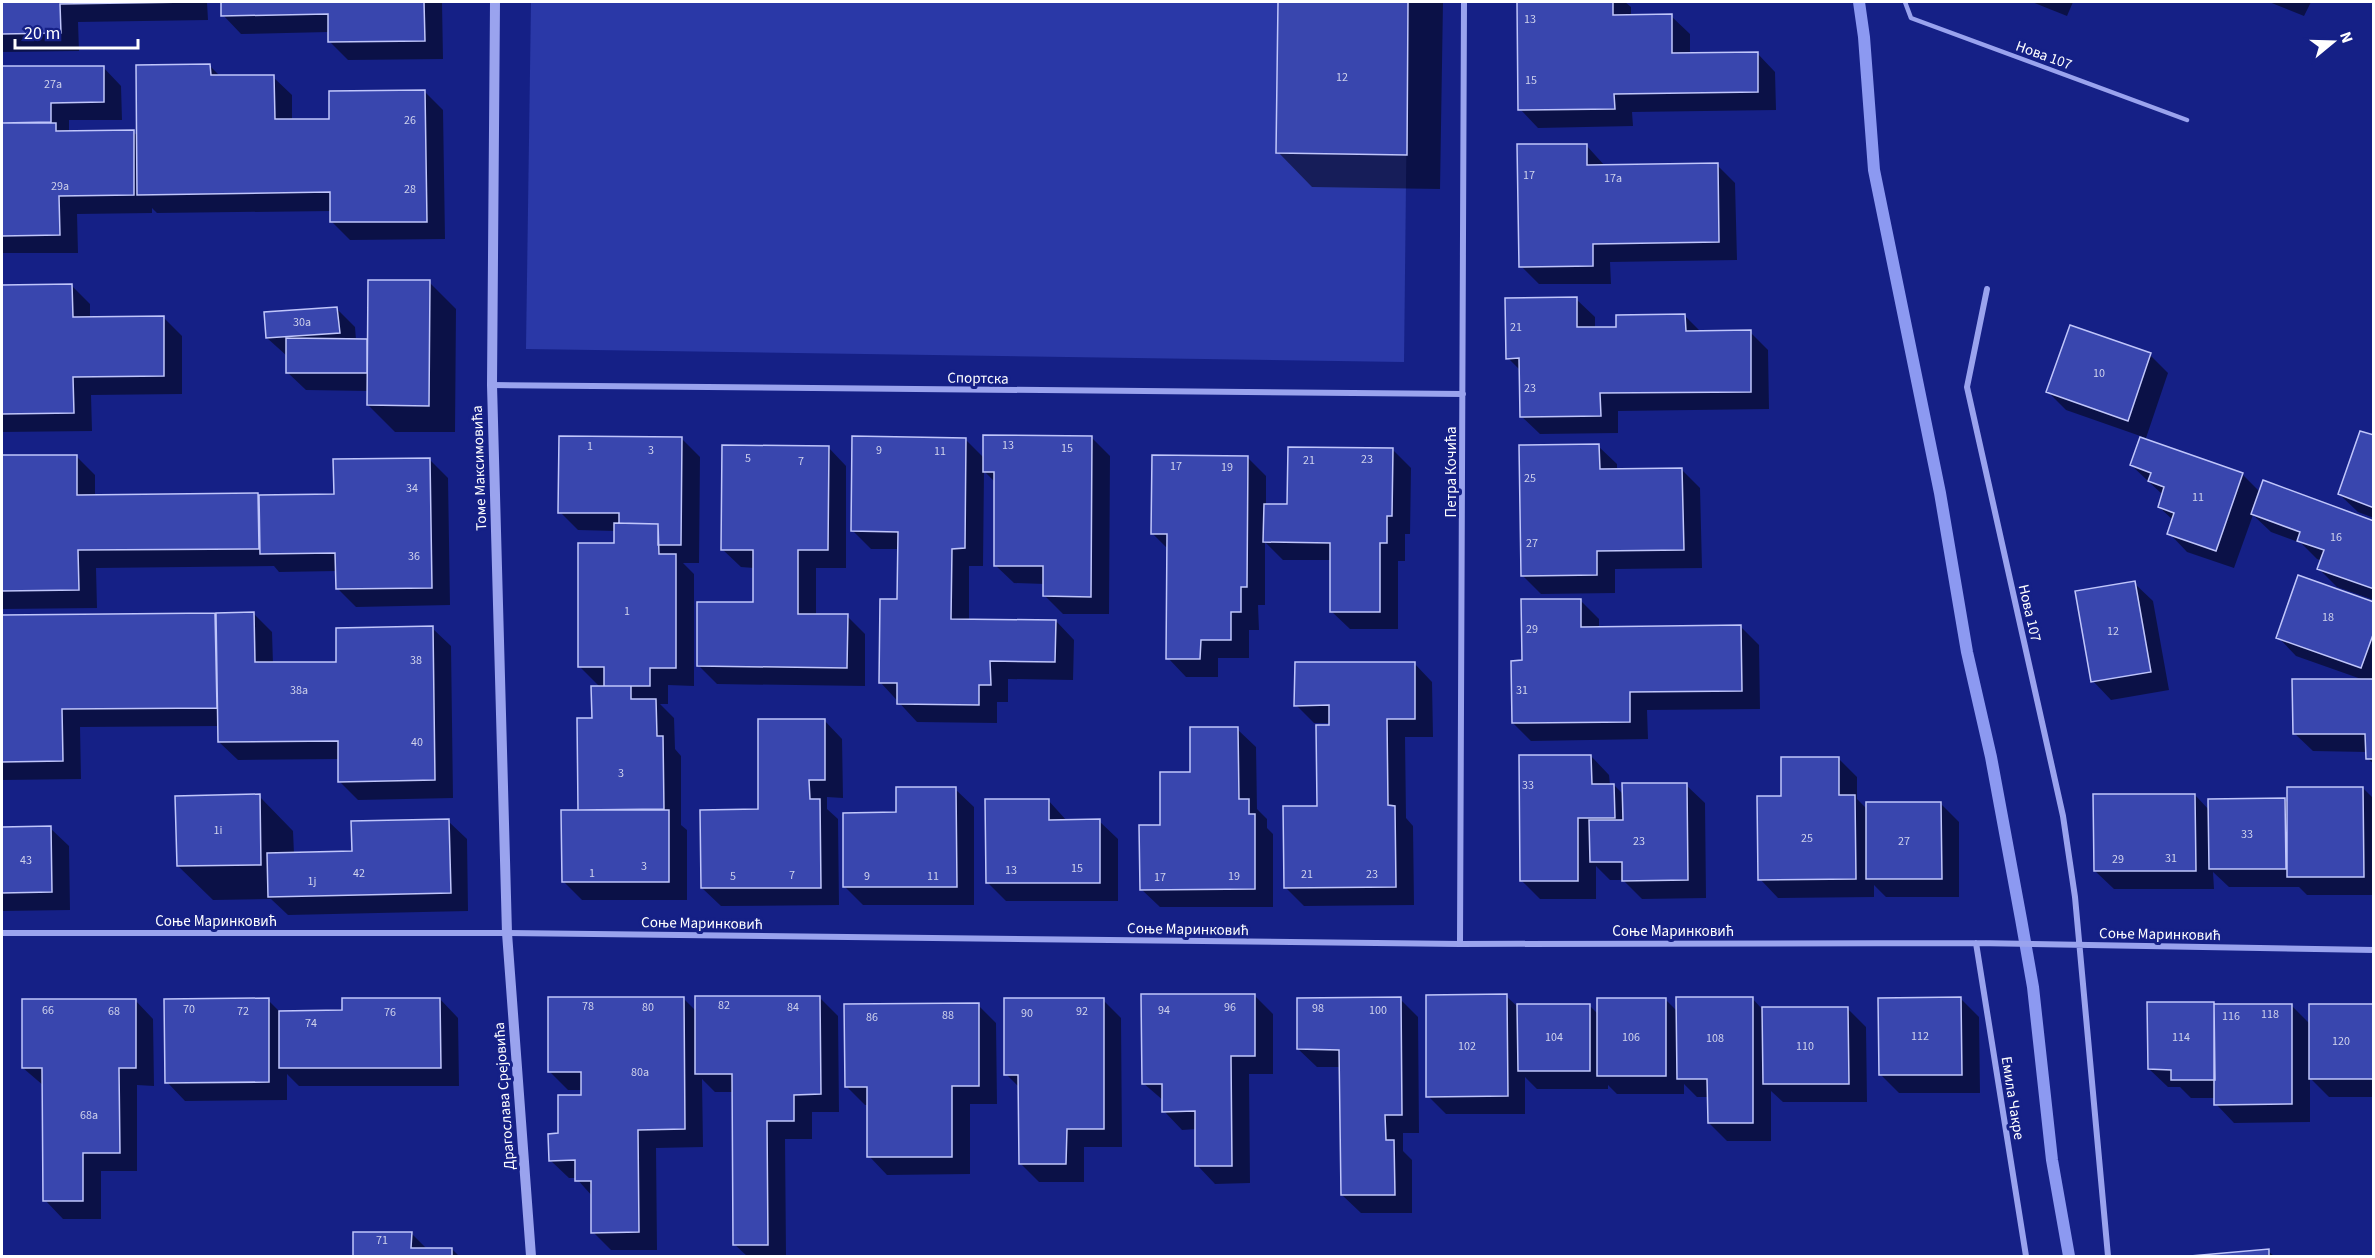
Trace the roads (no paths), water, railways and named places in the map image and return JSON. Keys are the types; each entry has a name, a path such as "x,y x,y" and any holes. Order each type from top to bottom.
{"street":[{"name":"Томе Максимовића","path":"495,2 492,385 507,933"},
{"name":"Петра Кочића","path":"1460,944 1464,2"},
{"name":"Нова 107","path":"1987,289 1966,387 2063,816 2075,897 2079,944"},
{"name":"Спортска","path":"492,385 1463,394"},
{"name":"Соње Маринковић","path":"2,933 507,933 1460,944 1976,943 2373,950"},
{"name":"Драгослава Срејовића","path":"507,933 531,1257"},
{"name":"Емила Чакре","path":"1976,943 2026,1257"},
{"path":"2079,944 2108,1257"}],"lane":[{"name":"Нова 107","path":"1905,2 1911,18 2187,120"}],"waterway":[{"path":"1859,2 1864,37 1874,170 1940,493 1967,652 1991,757 2021,919 2033,987 2052,1160 2069,1256"}]}
